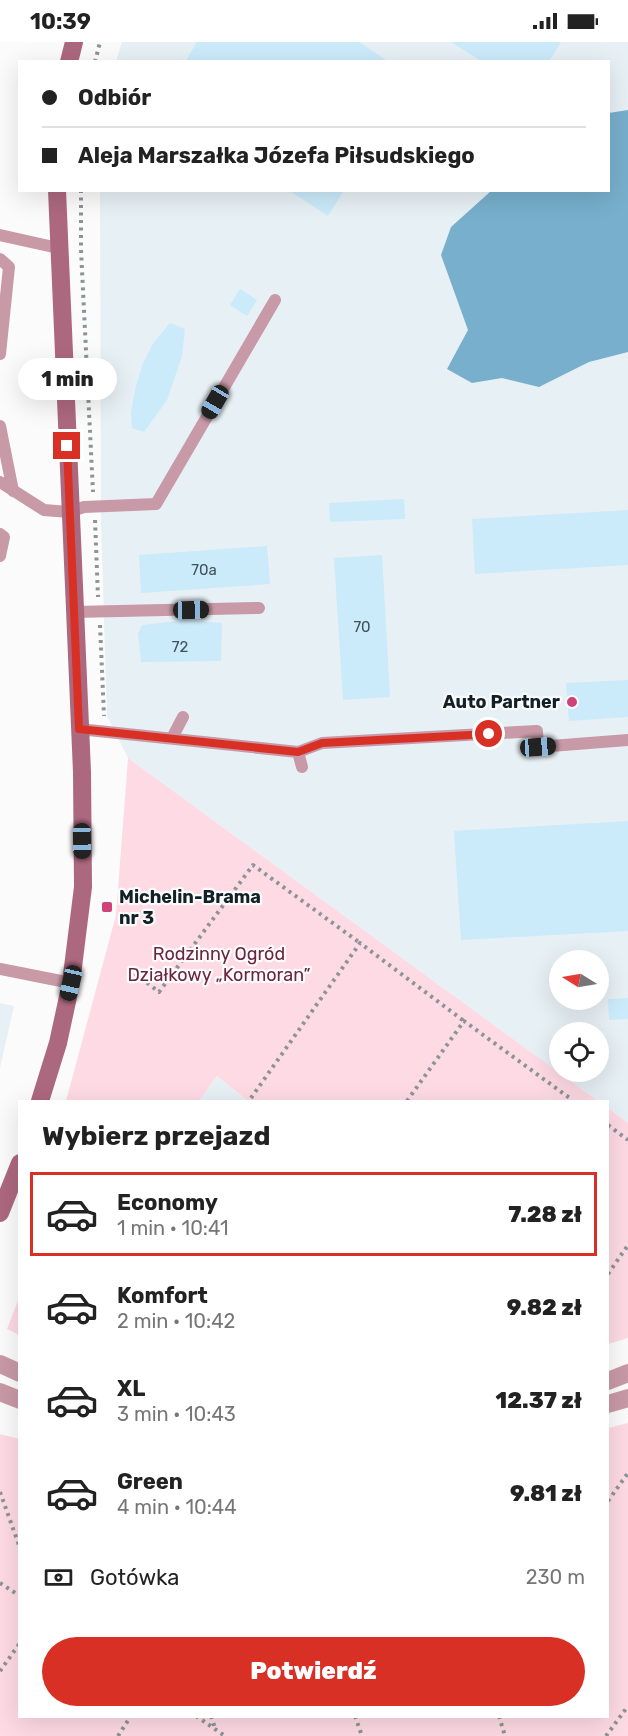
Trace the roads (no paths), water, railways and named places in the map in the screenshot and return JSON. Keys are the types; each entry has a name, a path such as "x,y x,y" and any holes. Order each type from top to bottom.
{"street":[{"path":"70,60 74,42"},
{"path":"40,1100 58,1043 71,983 83,887 79,729 57,192"},
{"path":"0,1213 18,1168"},
{"path":"0,1364 18,1372"},
{"path":"609,1381 628,1373"},
{"path":"0,1392 18,1399"},
{"path":"609,1404 628,1398"}],"lane":[{"path":"0,235 58,248"},
{"path":"0,259 9,267 0,354"},
{"path":"0,482 44,510 69,512 84,507 156,504 275,300"},
{"path":"0,426 13,491"},
{"path":"0,534 4,537 0,556"},
{"path":"74,612 259,608"},
{"path":"172,738 183,717"},
{"path":"79,729 298,752 322,743 537,731 538,747 628,740"},
{"path":"298,752 302,767"},
{"path":"0,969 71,983"}],"water":[{"path":"628,110 628,352 589,362 539,387 502,378 472,383 447,369 468,330 441,255 451,227 490,192 610,192 610,113"}],"place":[{"name":"Auto Partner","path":"572,702"},
{"name":"Michelin-Brama nr 3","path":"107,907"}],"park label":[{"name":"Rodzinny Ogród Działkowy „Kormoran”","path":"219,964"}]}
